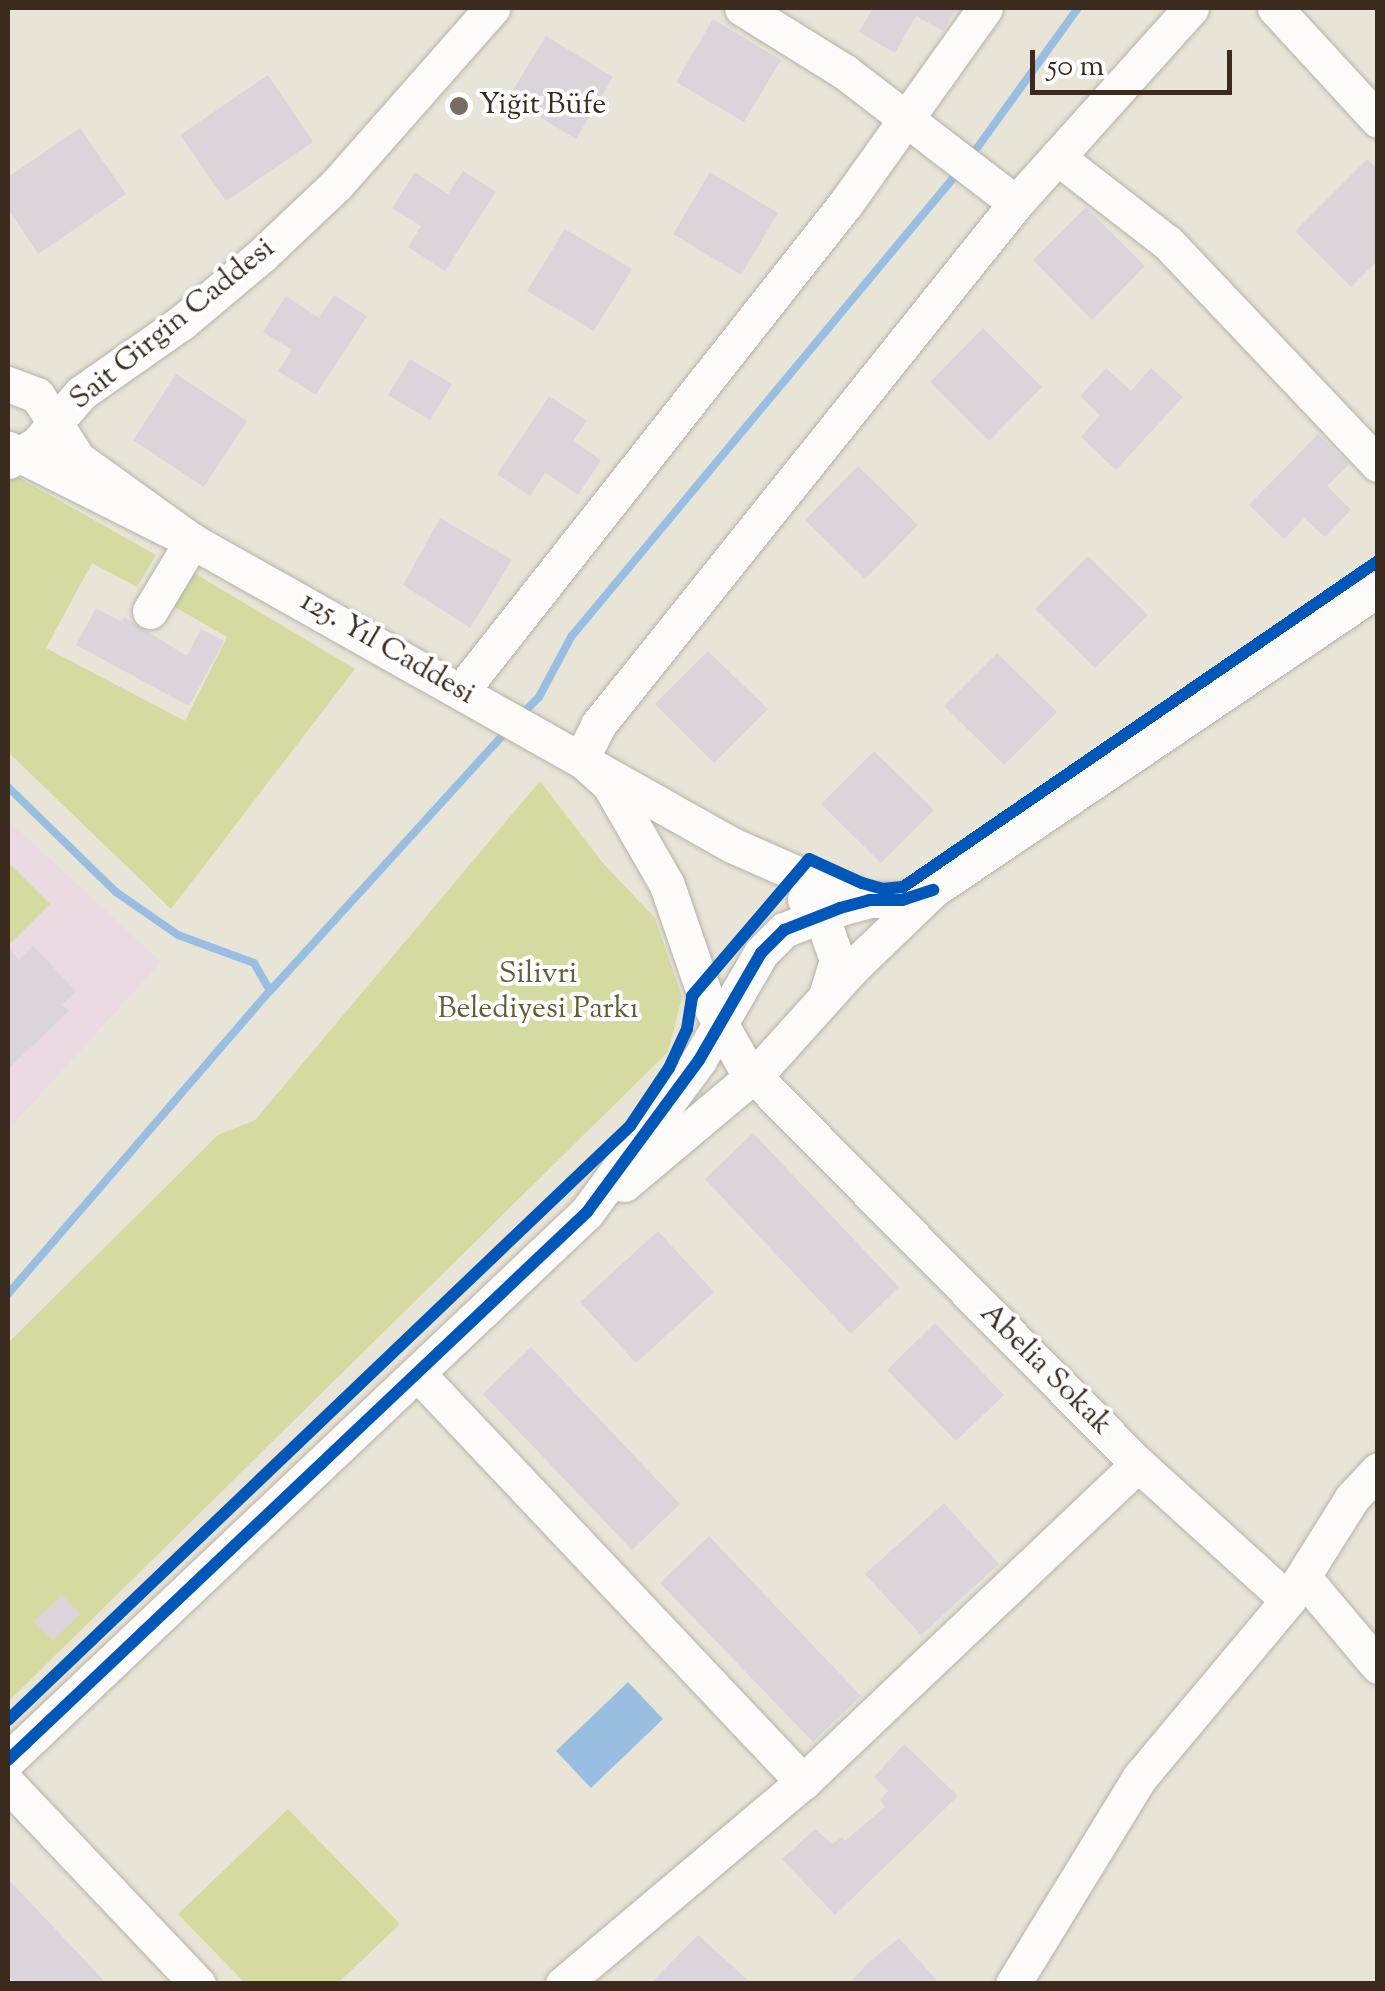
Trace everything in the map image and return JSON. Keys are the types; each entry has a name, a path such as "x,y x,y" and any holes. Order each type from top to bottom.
{"street":[{"name":"Sait Girgin Caddesi","path":"12,455 58,422 81,393 181,323 337,184 492,8"},
{"path":"742,8 845,72 1016,203"},
{"path":"461,691 908,121 986,8"},
{"path":"810,1132 754,1077 712,1011 667,885 609,784 581,759 598,724 1016,203 1191,8"},
{"path":"1276,8 1378,120"},
{"path":"1057,157 1168,243 1378,464"},
{"name":"Sait Girgin Caddesi","path":"12,390 84,367 337,184"},
{"name":"125. Yıl Caddesi","path":"12,390 37,395 58,422 78,459 192,541"},
{"name":"125. Yıl Caddesi","path":"12,455 192,541 732,845"},
{"path":"150,611 192,541"},
{"path":"8,1760 587,1212 754,1077 826,997 933,890 1378,589"},
{"path":"732,845 811,880 870,900"},
{"path":"732,845 821,915 836,960 826,997"},
{"path":"587,1212 673,1096 702,1022 784,930 870,900 902,900 933,890"},
{"path":"784,1044 774,1065 778,1082 810,1132"},
{"name":"Abelia Sokak","path":"810,1132 1138,1464 1296,1589 1378,1666"},
{"path":"418,1375 803,1782"},
{"path":"563,1984 803,1782 1138,1464"},
{"path":"1013,1984 1140,1778 1296,1589 1352,1498 1378,1470"},
{"path":"8,1784 198,1984"}],"shaded area":[{"path":"8,820 161,962 8,1130"}],"green space":[{"path":"16,476 156,555 137,587 92,563 46,648 185,721 227,637 166,602 184,567 355,669 171,909 8,752 8,480"},
{"name":"Silivri Belediyesi Parkı","path":"540,781 602,862 655,918 682,997 668,1052 8,1702 8,1343 218,1135 255,1120"},
{"path":"8,862 50,904 10,944 8,942"},
{"path":"288,1809 400,1924 338,1983 245,1983 178,1914"}],"water":[{"path":"628,1682 663,1719 591,1788 556,1751"}],"building":[{"path":"873,8 957,8 943,31 916,16 895,53 859,32"},
{"path":"713,19 781,60 744,122 676,82"},
{"path":"546,36 613,77 576,139 508,98"},
{"path":"268,75 313,142 226,201 180,135"},
{"path":"80,128 126,194 38,254 8,209 8,177"},
{"path":"1367,159 1378,169 1378,260 1351,287 1295,231"},
{"path":"463,171 496,192 445,271 408,247 421,226 392,208 415,172 448,194"},
{"path":"710,172 778,213 741,275 673,234"},
{"path":"1086,207 1145,266 1092,320 1033,260"},
{"path":"565,229 632,269 594,331 527,291"},
{"path":"334,295 367,316 316,395 278,371 292,350 263,332 286,296 319,318"},
{"path":"983,328 1042,387 989,441 930,382"},
{"path":"410,359 452,384 430,420 388,395"},
{"path":"1106,368 1131,391 1151,368 1183,397 1116,470 1081,437 1100,415 1080,396"},
{"path":"176,374 247,421 204,487 133,440"},
{"path":"549,396 587,421 573,441 601,460 578,495 545,473 530,496 497,474"},
{"path":"1318,434 1349,464 1327,486 1351,510 1325,537 1304,518 1284,539 1249,505"},
{"path":"858,466 918,525 865,579 805,520"},
{"path":"440,518 512,560 470,628 403,585"},
{"path":"1088,556 1148,615 1095,668 1035,609"},
{"path":"96,608 122,622 124,617 187,656 201,629 224,641 189,706 76,645"},
{"path":"708,651 768,709 714,763 655,704"},
{"path":"997,653 1057,712 1004,765 944,706"},
{"path":"874,751 934,810 881,863 821,804"},
{"path":"33,946 76,991 62,1005 69,1011 8,1069 8,947 19,960"},
{"path":"753,1133 899,1287 851,1334 705,1179"},
{"path":"658,1231 714,1292 636,1363 580,1302"},
{"path":"935,1323 1004,1395 956,1441 887,1370"},
{"path":"531,1347 680,1504 632,1550 483,1394"},
{"path":"944,1503 999,1564 921,1635 865,1574"},
{"path":"709,1536 861,1696 813,1742 660,1583"},
{"path":"62,1595 80,1614 53,1640 34,1621"},
{"path":"904,1744 958,1796 835,1915 782,1859 815,1829 832,1844 842,1837 845,1841 885,1807 880,1800 888,1791 874,1777"},
{"path":"8,1879 107,1984 17,1984 8,1974"},
{"path":"698,1935 752,1984 650,1984"},
{"path":"899,1938 940,1984 849,1984 869,1962"}],"waterway":[{"path":"972,155 1078,8"},
{"path":"521,715 539,697 571,637 960,170"},
{"path":"8,1294 270,991 508,729"},
{"path":"8,787 116,892 178,935 254,963 270,991"}],"cycle path":[{"path":"8,1720 630,1126 669,1068 687,1029 692,996 809,859 862,883 883,889 903,887 1378,561"},
{"path":"8,1760 587,1212 699,1060 761,953 784,930 869,900 902,900 933,890"}],"place":[{"name":"Yiğit Büfe","path":"459,106"}]}
